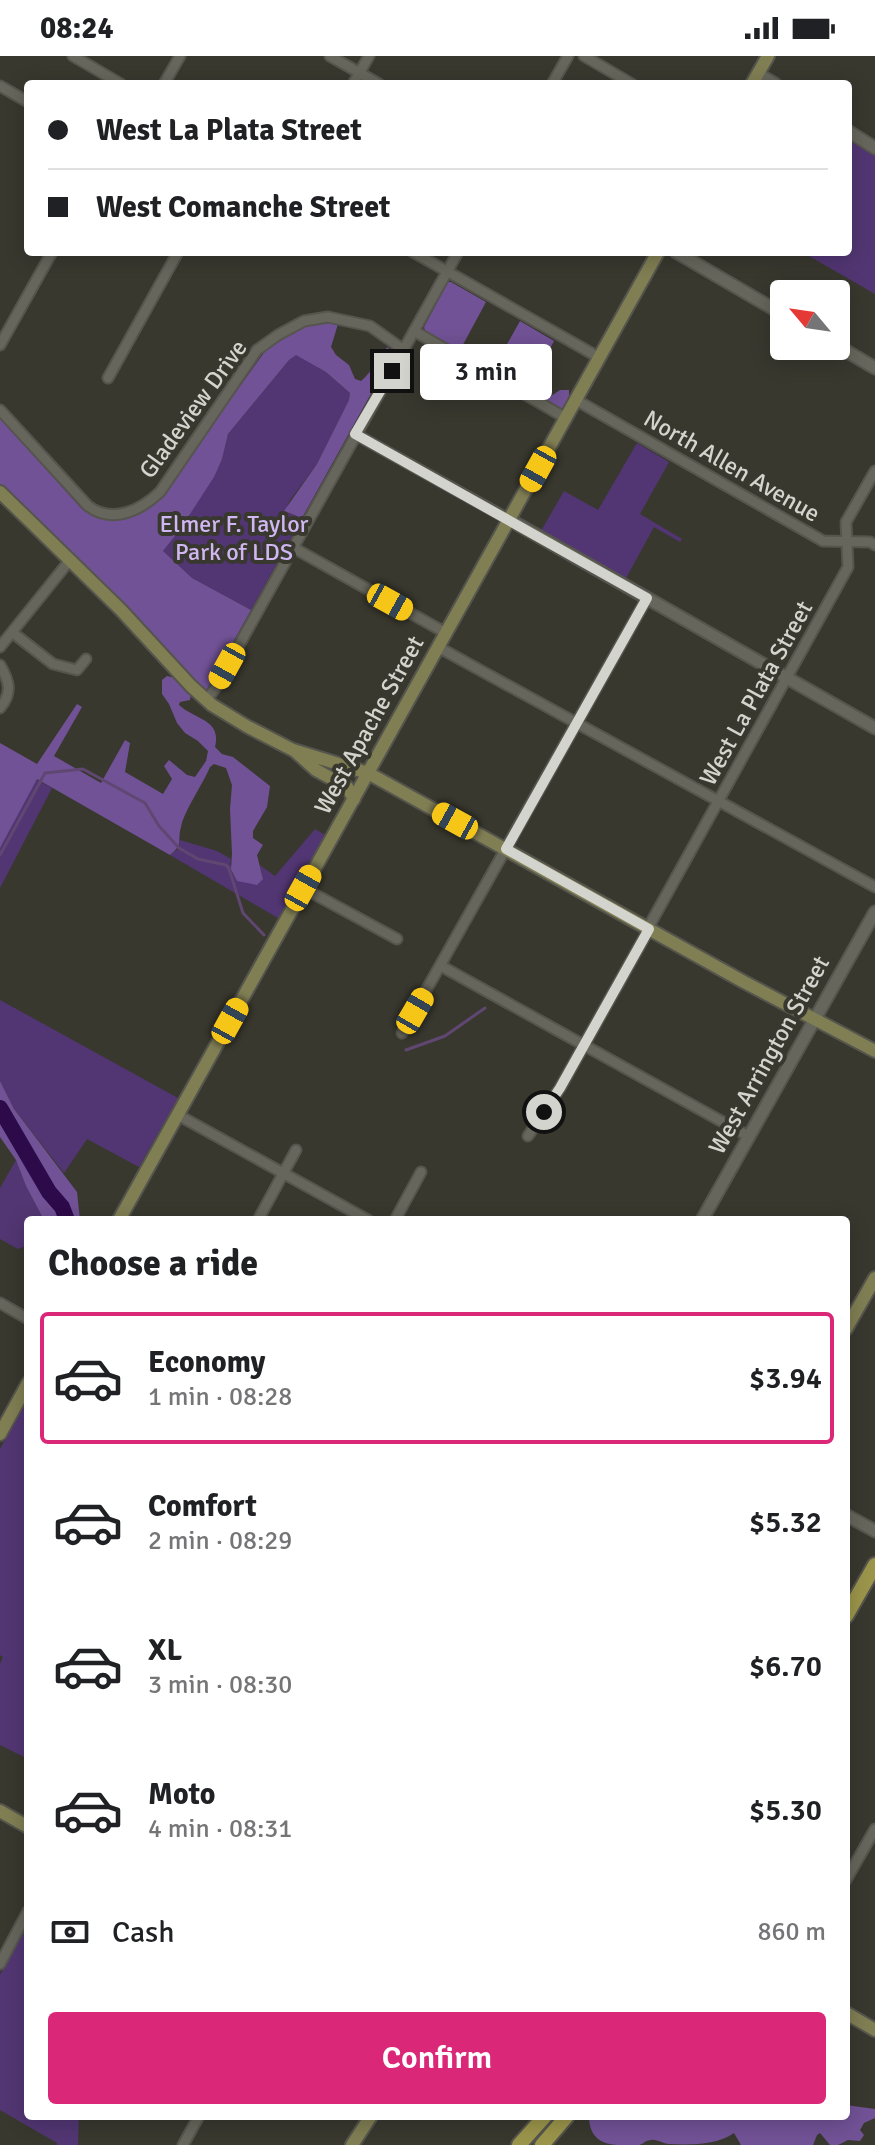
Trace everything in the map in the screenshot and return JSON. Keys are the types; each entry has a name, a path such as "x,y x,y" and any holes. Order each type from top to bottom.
{"main road":[{"path":"755,79 768,56"},
{"name":"West Apache Street","path":"121,1216 656,256"},
{"path":"1,496 121,610 191,686 206,700 248,727 293,750 368,773 875,1051"},
{"path":"293,750 316,770 347,787 354,799"},
{"path":"850,1322 875,1278"},
{"path":"0,1434 24,1390"},
{"path":"850,1609 875,1565"},
{"path":"0,1811 24,1825"},
{"path":"850,2015 875,2030"},
{"path":"352,2145 368,2120"},
{"path":"519,2145 541,2120"},
{"path":"542,2145 564,2120"}],"street":[{"path":"73,56 114,80"},
{"path":"166,80 180,56"},
{"path":"330,56 372,80"},
{"path":"355,80 369,56"},
{"path":"554,80 568,56"},
{"path":"584,56 625,80"},
{"path":"2,91 24,100"},
{"path":"852,134 875,148"},
{"path":"0,345 50,256"},
{"path":"108,378 176,256"},
{"path":"420,256 600,358"},
{"path":"206,700 456,256"},
{"path":"683,256 770,307"},
{"name":"Gladeview Drive","path":"0,410 88,506 103,515 120,516 160,492 257,350 278,335 304,321 328,317 370,326 404,350"},
{"path":"414,331 566,418"},
{"path":"850,353 875,368"},
{"name":"North Allen Avenue","path":"576,400 823,541 870,542 875,545"},
{"path":"355,434 875,728"},
{"name":"West La Plata Street","path":"528,1136 585,1045 848,567 846,522 875,471"},
{"path":"292,547 446,633"},
{"path":"0,647 70,560"},
{"path":"402,1033 647,598"},
{"path":"13,633 53,664 77,670 86,659"},
{"path":"438,647 875,887"},
{"path":"0,665 9,682 6,701 0,708"},
{"path":"303,888 397,939"},
{"name":"West Arrington Street","path":"704,1216 875,912"},
{"path":"441,966 748,1136"},
{"path":"178,1115 361,1216"},
{"path":"260,1216 296,1150"},
{"path":"397,1216 421,1172"},
{"path":"0,1303 24,1317"},
{"path":"850,1517 875,1531"},
{"path":"850,1873 875,1829"},
{"path":"0,1964 24,1919"},
{"path":"183,2145 197,2120"}],"green space":[{"path":"852,141 875,155 875,294 809,256 852,256"},
{"name":"Elmer F. Taylor Park of LDS","path":"296,354 326,372 350,393 349,400 317,464 290,500 285,512 302,518 251,610 192,578 163,551 179,531 222,459 228,434"},
{"path":"637,443 669,462 640,514 682,539 680,542 654,527 625,580 541,531 564,491 598,510"},
{"path":"36,779 52,788 0,888 0,848"},
{"path":"315,829 325,835 278,918 170,855 178,849 180,840 217,851 231,859 230,865 263,879 260,865 275,876"},
{"path":"0,1000 178,1098 139,1167 87,1139 64,1173 14,1109 0,1081"},
{"path":"16,1160 42,1216 24,1216 24,1247 18,1249 0,1239 0,1188"},
{"path":"24,1406 24,1757 0,1745 0,1664 3,1657 0,1655 0,1449"},
{"path":"24,1929 24,2120 79,2120 78,2145 57,2145 0,2110 0,1975"}],"shaded area":[{"path":"448,282 486,302 459,352 426,333 424,327"},
{"path":"520,321 554,341 534,378 551,396 560,390 569,390 562,410 492,371"},
{"path":"327,322 338,324 331,347 349,365 355,379 361,381 388,347 393,354 302,518 284,511 317,464 350,393 326,372 296,355 228,434 214,477 163,551 192,578 251,610 207,689 203,690 0,485 0,418 81,508 97,517 117,520 134,514 165,491 268,347 295,330"},
{"path":"167,676 175,678 191,694 190,700 179,705 211,725 215,731 215,747 270,786 267,807 253,831 253,838 263,845 257,855 263,879 257,885 237,881 231,869 232,785 226,768 214,764 186,813 179,845 170,855 37,779 0,848 0,743 37,764 77,704 82,707 54,756 101,783 125,740 130,743 125,772 163,794 172,779 164,766 169,760 187,775 195,777 206,761 208,751 177,723 162,694 162,680"},
{"path":"0,1081 14,1109 77,1192 80,1216 70,1216 68,1208 52,1193 0,1105"},
{"path":"0,1112 42,1189 61,1216 42,1216 16,1160 0,1137"},
{"path":"850,2106 875,2109 875,2118 864,2123 860,2130 864,2135 860,2141 848,2140 838,2145 830,2145 820,2133 813,2145 741,2145 734,2133 703,2143 669,2144 653,2140 639,2145 613,2145 597,2138 590,2120 850,2120"}],"waterway":[{"path":"0,855 45,773 83,769 145,803 159,826 179,848 198,859 226,865 243,913 264,935"},
{"path":"406,1050 445,1036 485,1008"},
{"path":"0,1108 65,1216"}],"route":[{"path":"392,371 355,434 647,598 506,849 649,929 544,1112"}]}
